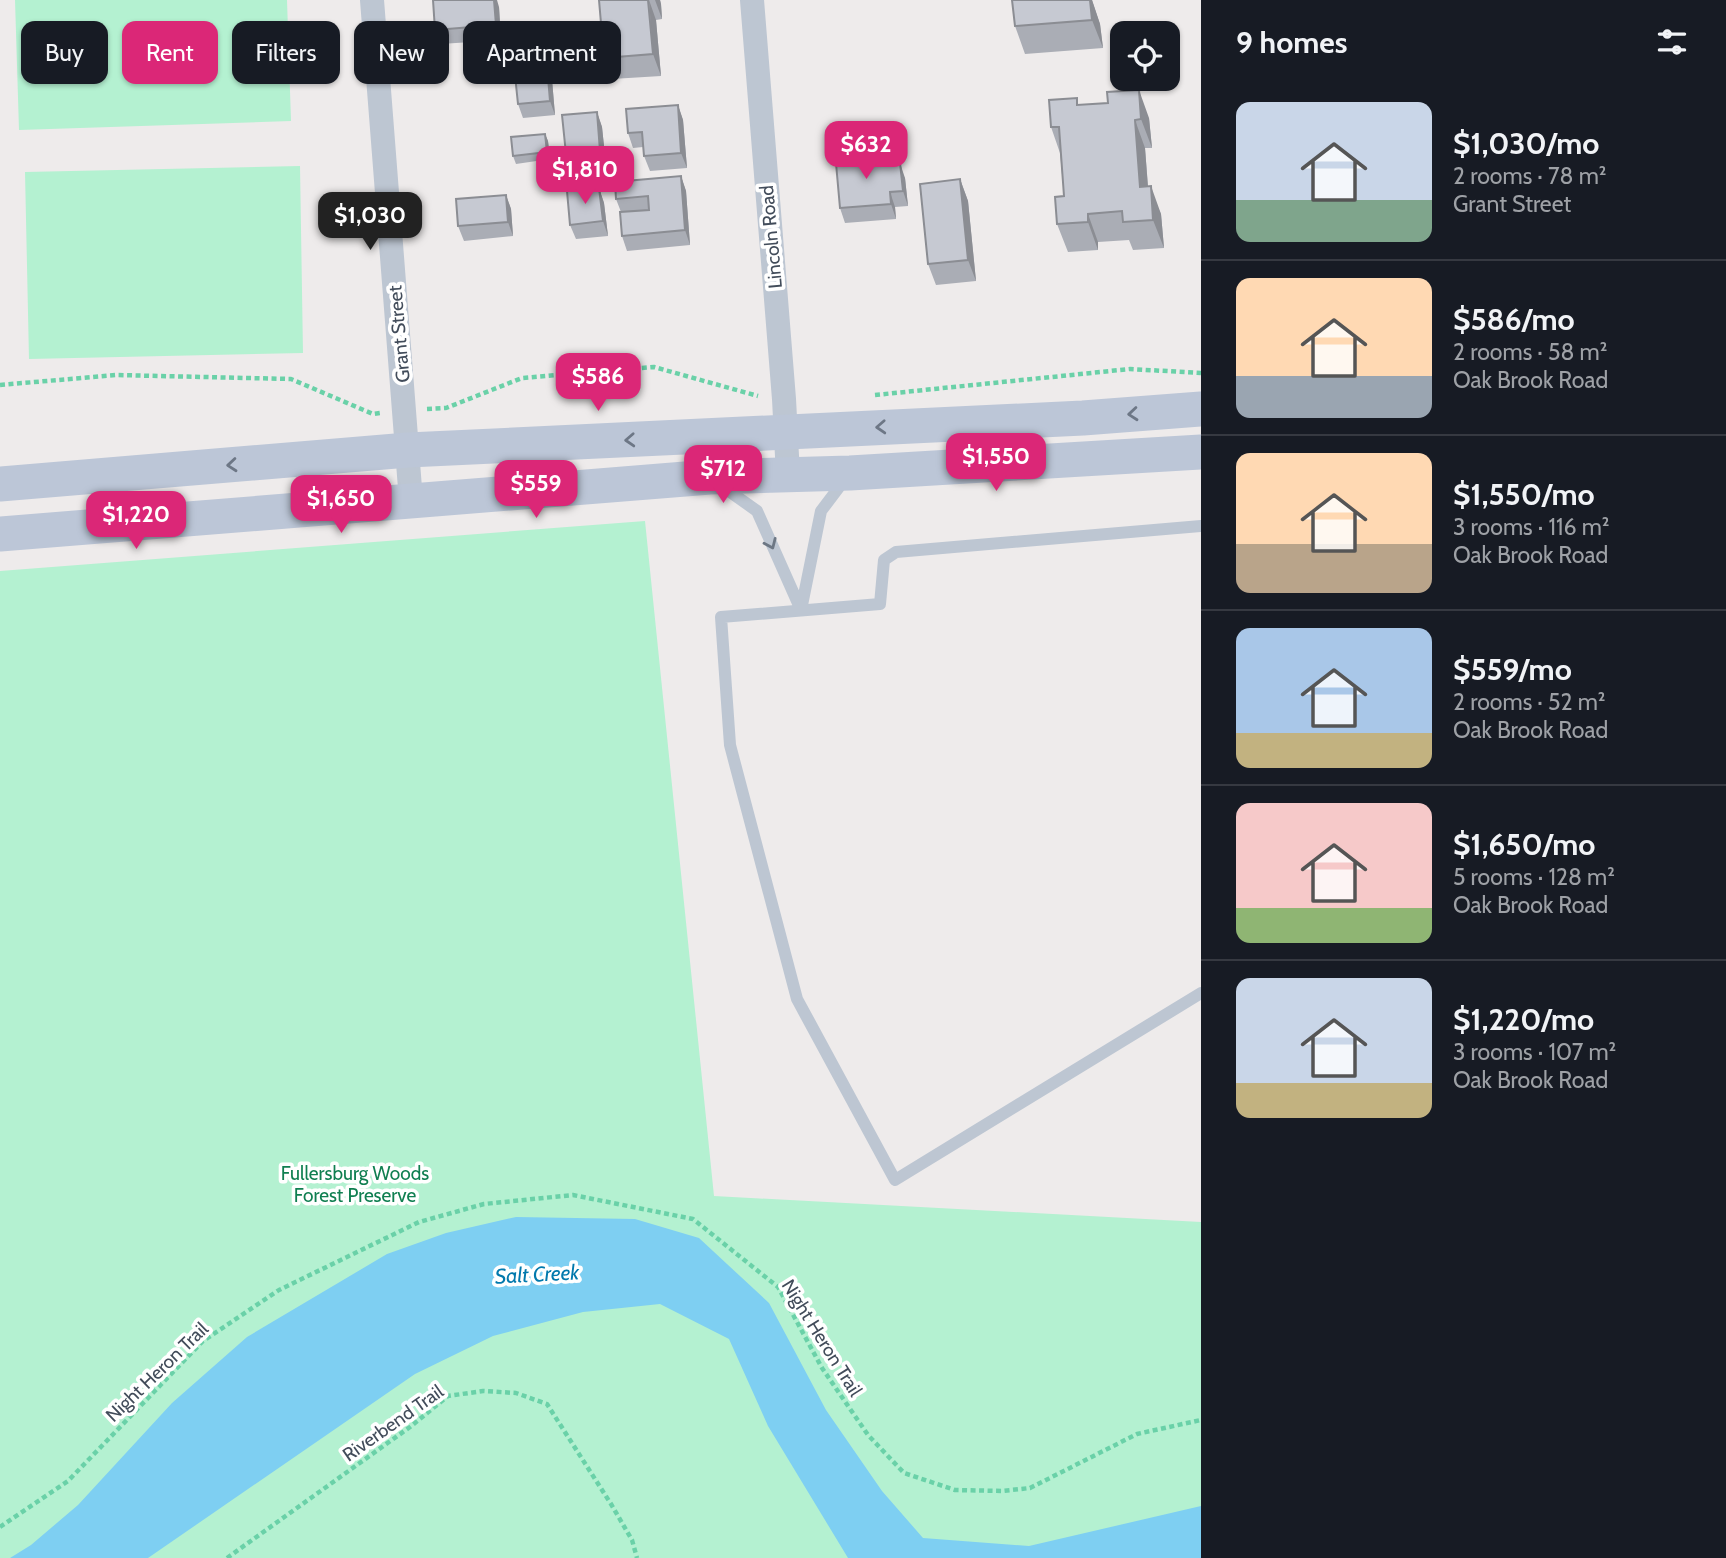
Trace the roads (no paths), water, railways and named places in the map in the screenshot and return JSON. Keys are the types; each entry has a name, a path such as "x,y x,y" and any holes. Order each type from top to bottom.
{"main road":[{"path":"0,484 785,416 1083,418 1201,409"},
{"path":"0,534 710,478 850,473 1201,452"}],"street":[{"name":"Grant Street","path":"372,0 411,501"},
{"name":"Lincoln Road","path":"752,0 788,475"}],"lane":[{"path":"802,610 821,511 850,473"},
{"path":"710,478 757,511 802,610"},
{"path":"1201,526 896,552 884,560 880,604 721,617 730,745 797,999 895,1180 1201,993"}],"water":[{"name":"Salt Creek","path":"516,1217 635,1219 699,1238 769,1303 826,1410 882,1491 923,1538 1029,1546 1201,1506 1201,1558 848,1558 768,1426 729,1339 660,1304 583,1312 493,1336 415,1374 148,1558 10,1558 31,1545 78,1505 172,1403 247,1337 387,1254 446,1233"}],"park label":[{"name":"Fullersburg Woods Forest Preserve","path":"355,1184"}]}
